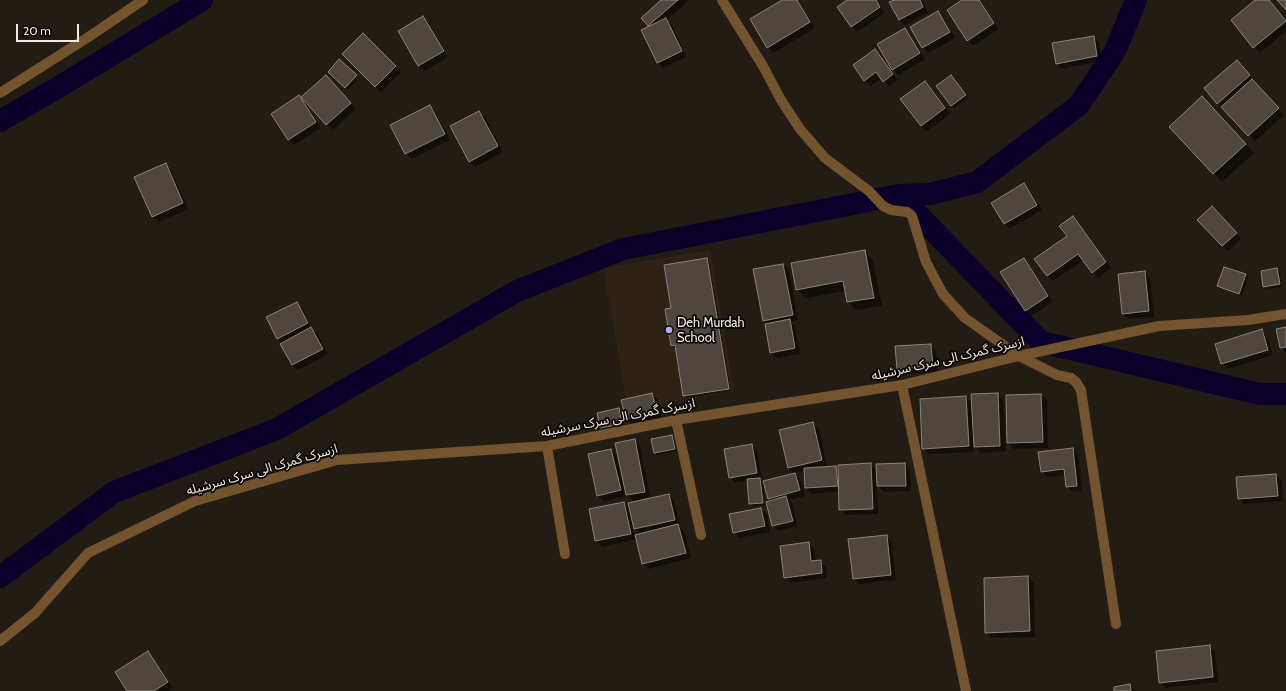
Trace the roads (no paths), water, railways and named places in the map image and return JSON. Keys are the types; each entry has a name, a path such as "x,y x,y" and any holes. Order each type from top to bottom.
{"street":[{"path":"0,92 90,36 142,0"},
{"path":"722,0 763,66 781,100 800,129 825,158 869,191 883,206 891,210 907,212 912,216 926,262 943,294 965,318 1019,356 1057,376 1071,378 1076,382 1081,390 1116,624"},
{"name":"ازسرک گمرک الی سرک سرشیله","path":"0,641 35,613 88,553 195,501 337,460 547,446 676,420 902,385 1019,356 1159,326 1248,320 1286,314"},
{"path":"902,385 966,691"},
{"path":"676,420 701,535"},
{"path":"547,446 565,554"}],"waterway":[{"path":"0,121 202,0"},
{"path":"899,195 930,194 977,182 1079,105 1115,51 1136,0"},
{"path":"0,577 114,492 277,429 517,291 623,249 899,195 1041,342 1260,394 1286,394"}],"place":[{"name":"Deh Murdah School","path":"669,330"}]}
